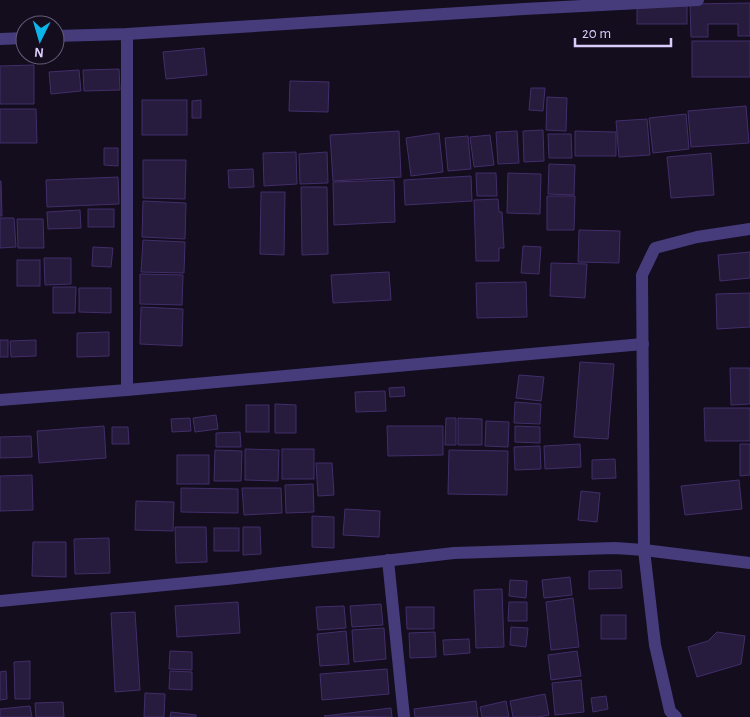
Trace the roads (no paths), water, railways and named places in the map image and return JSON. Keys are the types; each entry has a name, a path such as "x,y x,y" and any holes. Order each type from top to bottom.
{"street":[{"path":"65,36 127,34 698,0"},
{"path":"127,34 127,390"},
{"path":"0,39 15,38"},
{"path":"676,717 670,711 655,645 644,550 642,275 655,248 697,237 750,229"},
{"path":"0,400 643,344"},
{"path":"0,601 227,579 454,553 615,548 750,563"},
{"path":"388,560 404,717"}]}
